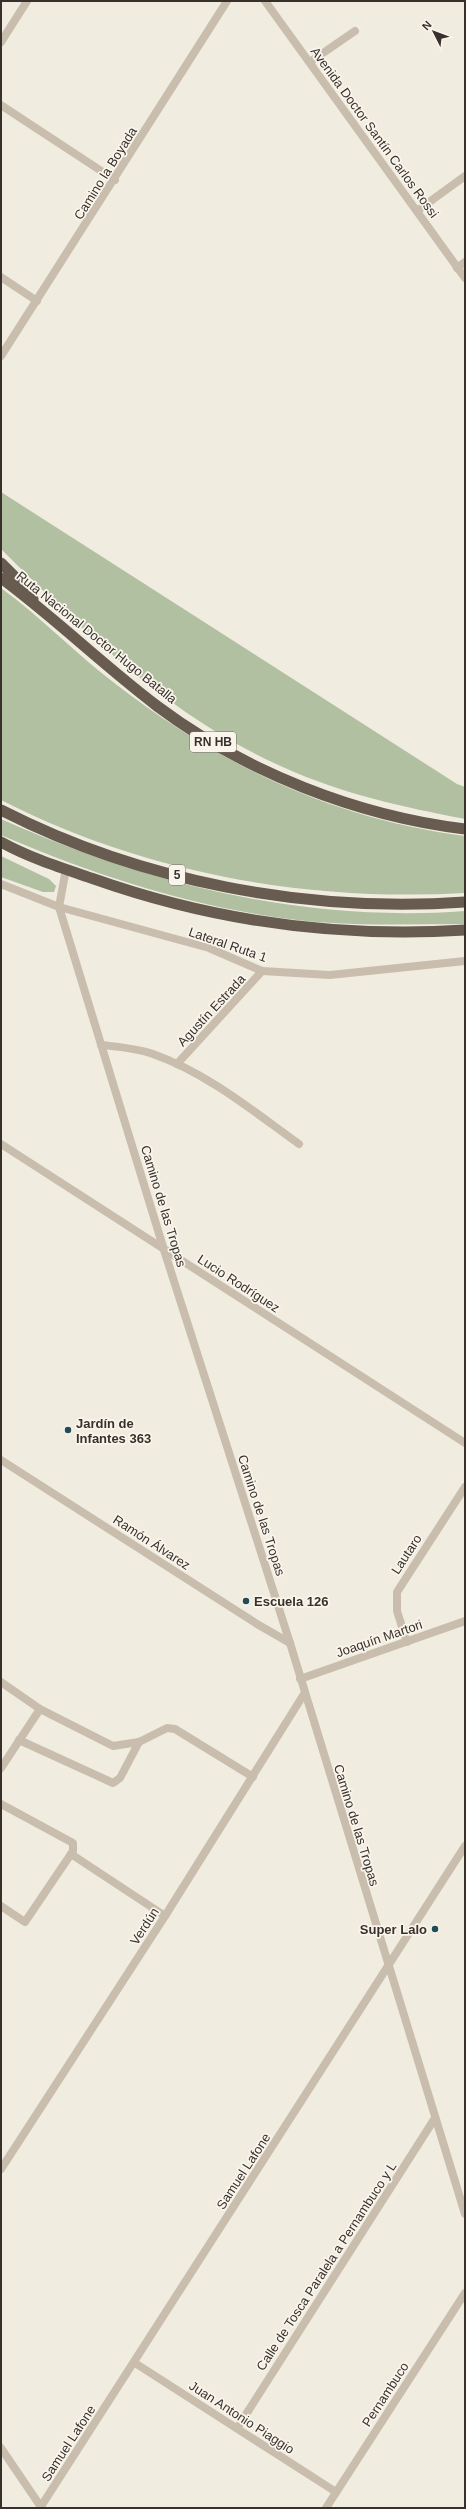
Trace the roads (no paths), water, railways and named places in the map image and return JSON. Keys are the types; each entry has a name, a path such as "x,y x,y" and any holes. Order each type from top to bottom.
{"highway":[{"path":"1,563 27,589 39,608"},
{"name":"Ruta Nacional Doctor Hugo Batalla","path":"1,578 159,707 237,755 295,783 350,804 406,819 465,829"},
{"name":"5","path":"1,810 59,837 126,861 228,887 291,897 340,902 400,904 465,902"},
{"path":"1,842 66,870 181,906 268,922 373,932 465,930"}],"street":[{"path":"1,42 27,1"},
{"name":"Camino la Boyada","path":"1,356 115,180 227,1"},
{"name":"Avenida Doctor Santín Carlos Rossi","path":"265,1 465,278"},
{"path":"310,62 355,31"},
{"path":"1,105 115,180"},
{"path":"417,211 465,176"},
{"path":"458,268 465,262"},
{"path":"1,277 37,301"},
{"name":"Camino de las Tropas","path":"66,870 59,907 164,1250 290,1643 304,1694 465,2214"},
{"name":"Lateral Ruta 1","path":"1,884 59,907 209,948 262,971 330,975 465,961"},
{"name":"Agustín Estrada","path":"176,1064 262,971"},
{"path":"102,1045 133,1049 176,1064 230,1095 299,1144"},
{"name":"Lucio Rodríguez","path":"1,1144 465,1443"},
{"name":"Ramón Álvarez","path":"1,1460 257,1624 290,1643"},
{"name":"Lautaro","path":"407,1642 397,1611 397,1592 465,1487"},
{"name":"Joaquín Martori","path":"300,1678 465,1621"},
{"path":"1,1682 40,1709 113,1746 139,1742 167,1728 175,1728 253,1777"},
{"name":"Verdún","path":"1,2169 165,1916 304,1694"},
{"path":"1,1768 40,1709"},
{"path":"20,1740 113,1783 120,1778 139,1742"},
{"path":"1,1804 73,1843 71,1854 25,1922 1,1906"},
{"name":"Samuel Lafone","path":"41,2508 465,1846"},
{"path":"71,1854 165,1916"},
{"name":"Calle de Tosca Paralela a Pernambuco y L","path":"238,2427 435,2118"},
{"name":"Pernambuco","path":"326,2508 465,2293"},
{"name":"Juan Antonio Piaggio","path":"135,2362 238,2427 336,2492"},
{"path":"1,2448 41,2508"}],"place":[{"name":"Jardín de Infantes 363","path":"68,1430"},
{"name":"Escuela 126","path":"246,1601"},
{"name":"Super Lalo","path":"435,1929"}]}
